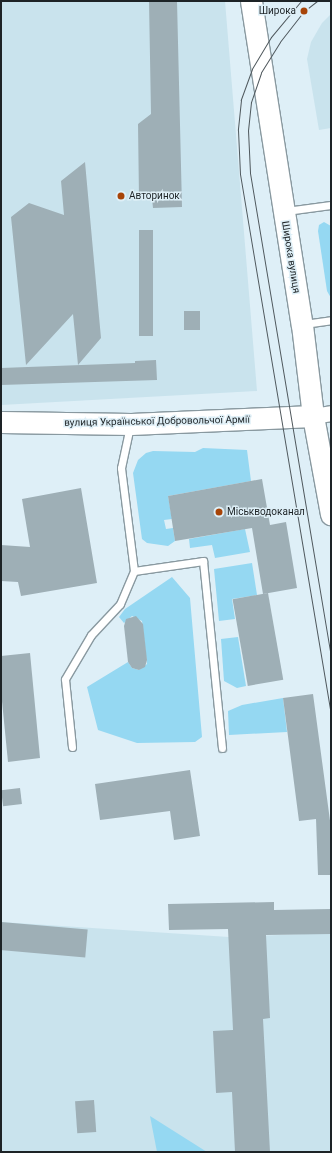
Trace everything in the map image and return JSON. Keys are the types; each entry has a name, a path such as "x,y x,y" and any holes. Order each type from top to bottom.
{"street":[{"name":"Широка вулиця","path":"251,1 302,325 322,414 331,514"},
{"name":"вулиця Української Добровольчої Армії","path":"1,422 131,424 322,414"}],"lane":[{"path":"284,211 331,205"},
{"path":"302,325 331,320"},
{"path":"72,747 65,678 91,635 120,604 134,571 120,468 131,424"},
{"path":"134,571 203,561 222,748"}],"shaded area":[{"name":"Авторинок","path":"1,1 225,1 257,391 1,405"},
{"path":"331,14 331,128 319,130 307,59 311,42 322,23"},
{"path":"324,222 331,226 331,298 327,291 318,231 319,225"},
{"path":"203,448 247,450 251,481 168,496 172,519 164,520 166,529 173,528 175,541 168,546 147,543 142,539 133,473 138,460 146,453 153,451 195,452"},
{"path":"245,529 250,552 215,558 212,545 190,548 189,539"},
{"path":"252,563 257,595 232,599 235,619 219,621 214,569"},
{"path":"172,577 190,598 202,737 195,742 137,743 98,730 87,687 128,662 132,668 139,670 147,664 142,621 132,616 124,623 119,617 125,609"},
{"path":"238,637 246,686 237,688 224,681 221,639"},
{"path":"283,698 287,732 229,735 228,711 242,705"},
{"path":"1,922 229,937 331,933 331,1152 1,1152"},
{"path":"150,1116 207,1152 157,1152"}],"building":[{"path":"149,1 177,1 182,207 153,208 152,198 139,198 138,124 151,114"},
{"path":"85,162 101,338 78,365 73,314 26,365 11,217 29,203 64,215 61,181"},
{"path":"139,230 153,230 153,336 139,336"},
{"path":"184,311 200,311 200,330 184,330"},
{"path":"156,360 157,380 1,385 1,368 135,363 135,361"},
{"name":"Міськводоканал","path":"262,479 270,525 286,522 297,588 263,594 252,528 175,541 168,496"},
{"path":"81,488 97,583 21,596 18,582 1,581 1,545 30,547 22,499"},
{"path":"268,593 283,680 248,686 233,599"},
{"path":"136,616 143,624 147,660 145,667 139,670 132,668 128,662 124,626 126,619"},
{"path":"30,653 40,758 8,762 1,691 1,656"},
{"path":"313,694 331,828 331,875 318,875 316,819 299,821 283,698"},
{"path":"190,770 200,836 174,840 170,811 100,820 95,784"},
{"path":"20,788 22,804 3,806 1,790"},
{"path":"274,902 274,910 331,909 331,934 266,935 270,1018 263,1019 270,1152 235,1152 232,1092 216,1093 213,1031 233,1030 228,929 169,930 168,904"},
{"path":"1,922 88,930 85,957 1,950"},
{"path":"94,1100 96,1132 77,1133 75,1101"}],"tram line":[{"path":"301,1 271,37 252,69 241,100 238,130 240,174 331,715"},
{"path":"317,1 304,11 280,42 261,73 251,102 248,130 250,173 331,656"}],"place":[{"name":"Широка","path":"304,11"},
{"name":"Авторинок","path":"121,196"},
{"name":"Міськводоканал","path":"219,512"}]}
